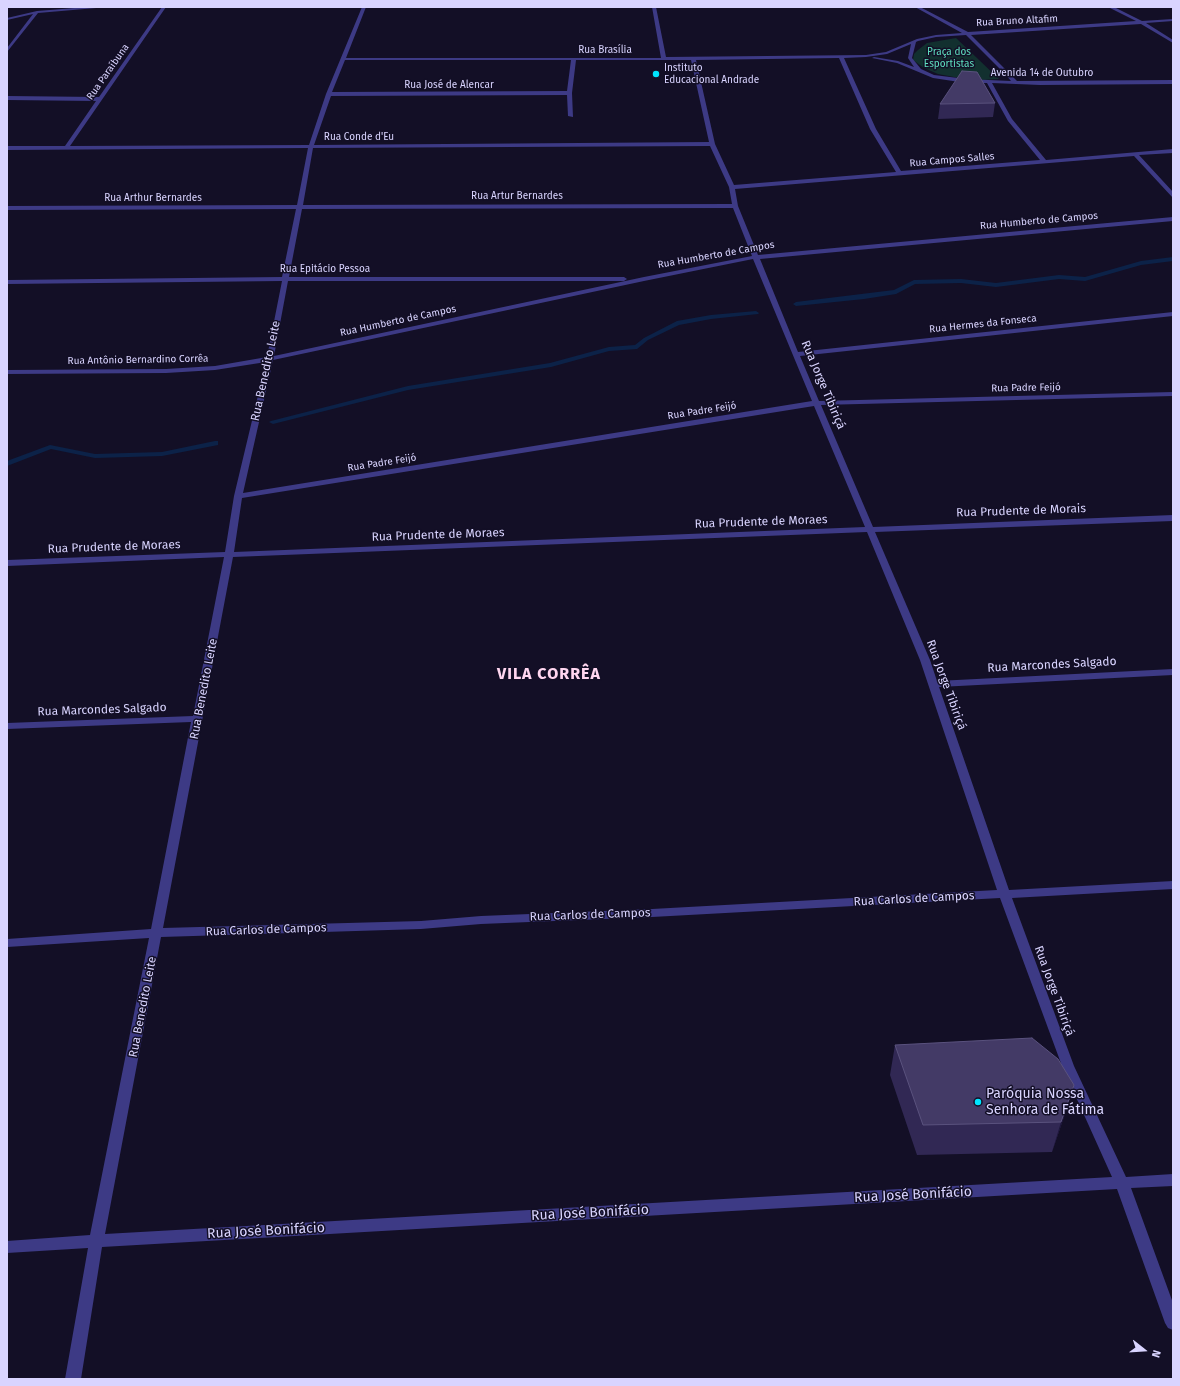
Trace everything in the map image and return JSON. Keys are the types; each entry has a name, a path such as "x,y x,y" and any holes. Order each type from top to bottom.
{"street":[{"path":"7,19 38,12 106,7"},
{"name":"Rua Paraíbuna","path":"66,148 164,7"},
{"name":"Rua Benedito Leite","path":"73,1379 96,1240 198,719 229,555 238,496 270,360 298,207 311,146 329,94 364,7"},
{"path":"654,7 664,59"},
{"path":"917,7 966,33 1008,72 1015,82"},
{"path":"1110,7 1143,23 1173,42"},
{"path":"7,51 38,12"},
{"name":"Rua Bruno Altafim","path":"866,56 887,53 914,42 936,36 1173,20"},
{"path":"914,42 910,58 921,72"},
{"name":"Rua Brasília","path":"344,59 664,59 866,56"},
{"name":"Avenida 14 de Outubro","path":"866,56 898,62 921,72 947,79 989,82 1173,82"},
{"path":"841,57 873,129 900,174"},
{"name":"Rua Jorge Tibiriçá","path":"692,58 712,144 732,187 736,206 816,403 925,660 1004,893 1068,1066 1122,1183 1173,1324"},
{"path":"571,116 569,93 574,59"},
{"path":"989,82 1010,120 1044,161"},
{"name":"Rua José de Alencar","path":"329,94 569,93"},
{"path":"7,98 100,99"},
{"name":"Rua Conde d'Eu","path":"7,148 712,144"},
{"name":"Rua Campos Salles","path":"732,187 1173,151"},
{"path":"1134,154 1173,196"},
{"name":"Rua Artur Bernardes","path":"298,207 736,206"},
{"name":"Rua Arthur Bernardes","path":"7,208 298,207"},
{"name":"Rua Humberto de Campos","path":"270,360 644,278 756,257 1173,219"},
{"name":"Rua Epitácio Pessoa","path":"7,282 284,279 644,278"},
{"name":"Rua Hermes da Fonseca","path":"796,354 1173,314"},
{"name":"Rua Antônio Bernardino Corrêa","path":"7,372 195,370 270,360"},
{"name":"Rua Padre Feijó","path":"238,496 816,403 1173,394"},
{"name":"Rua Prudente de Morais","path":"869,529 1173,518"},
{"name":"Rua Prudente de Moraes","path":"7,563 869,529"},
{"name":"Rua Marcondes Salgado","path":"933,684 1173,672"},
{"name":"Rua Marcondes Salgado","path":"7,726 198,719"},
{"name":"Rua Carlos de Campos","path":"7,943 157,933 421,925 481,920 652,913 1173,885"},
{"name":"Rua José Bonifácio","path":"7,1247 96,1240 1173,1180"}],"green space":[{"name":"Praça dos Esportistas","path":"956,38 999,79 981,80 938,74 924,68 913,60 914,54 927,43"}],"building":[{"path":"962,71 977,72 995,103 940,104"},
{"path":"1032,1038 1058,1059 1074,1085 1061,1122 923,1125 895,1045"}],"waterway":[{"path":"796,304 896,292 914,282 961,281 996,285 1059,277 1085,279 1141,263 1173,259"},
{"path":"273,422 408,388 551,365 609,349 637,347 646,339 677,323 711,317 756,313"},
{"path":"7,464 50,447 95,456 162,454 215,443"}],"place":[{"name":"Instituto Educacional Andrade","path":"656,74"},
{"name":"Paróquia Nossa Senhora de Fátima","path":"978,1102"}],"district":[{"name":"VILA CORRÊA","path":"549,675"}]}
